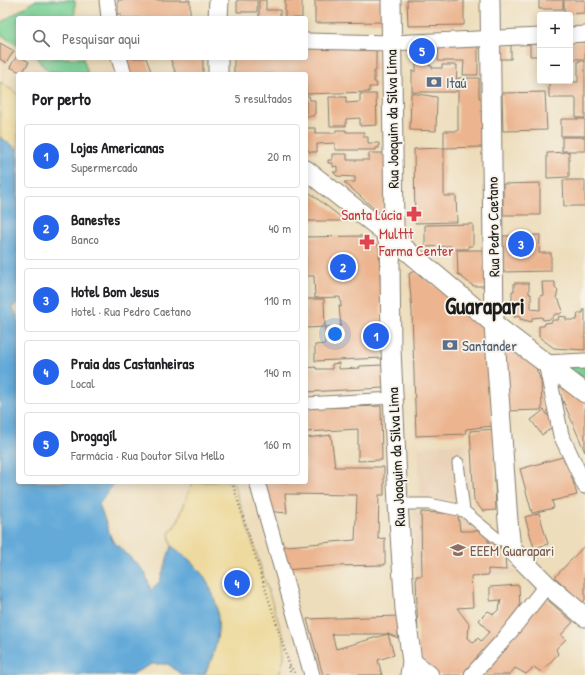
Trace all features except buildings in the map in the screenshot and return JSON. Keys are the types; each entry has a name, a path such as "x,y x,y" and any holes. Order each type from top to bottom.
{"street":[{"path":"107,0 109,16"},
{"path":"218,16 219,0"},
{"name":"Rua Joaquim da Silva Lima","path":"389,229 391,0"},
{"name":"Rua Pedro Caetano","path":"490,0 494,324 508,514 505,544"},
{"path":"573,35 585,34"},
{"path":"308,41 391,43 537,36"},
{"path":"120,60 123,72"},
{"path":"218,60 218,72"},
{"path":"308,171 389,229 397,240 398,250 585,393"},
{"name":"Rua Joaquim da Silva Lima","path":"398,250 390,262 391,349 398,504 405,609 421,672"},
{"path":"546,363 585,361"},
{"path":"546,363 561,435 585,486"},
{"path":"308,402 393,398"},
{"path":"458,463 464,512"},
{"path":"258,484 312,675"},
{"path":"398,504 429,504 464,512 505,544 547,585 584,613"},
{"path":"472,675 505,638 547,585"}],"path":[{"path":"233,484 289,664 291,675"},
{"path":"289,664 296,675"}],"shaded area":[{"path":"467,443 470,498 427,501 427,496 420,496 418,448 424,448 424,446"},
{"name":"EEEM Guarapari","path":"413,511 458,514 497,543 517,575 416,576"}],"green space":[{"path":"36,0 75,1 75,16 16,16 16,45 0,34 0,23"},
{"path":"38,60 84,60 87,72 61,72 48,71"},
{"path":"585,365 585,388 567,373 569,366"}],"sand":[{"path":"0,82 16,93 16,149 0,137"},
{"path":"192,484 234,484 284,639 284,658 279,675 204,675 212,657 217,638 218,621 216,603 210,587 200,572 187,558 171,546 169,534 178,521"}],"water":[{"path":"0,137 16,149 16,304 12,307 16,314 16,484 114,484 99,504 112,540 145,572 151,591 160,581 171,546 187,558 200,572 210,587 216,603 218,621 217,638 212,657 204,675 182,675 168,664 152,664 133,675 0,675"}],"place":[{"name":"Drogagíl","path":"422,51"},
{"name":"Itaú","path":"434,82"},
{"name":"Santa Lúcia","path":"414,214"},
{"name":"Multtt Farma Center","path":"367,242"},
{"name":"Hotel Bom Jesus","path":"521,244"},
{"name":"Banestes","path":"343,267"},
{"name":"Lojas Americanas","path":"376,336"},
{"name":"Santander","path":"450,345"},
{"name":"EEEM Guarapari","path":"458,550"},
{"name":"Praia das Castanheiras","path":"237,583"}],"district":[{"name":"Guarapari","path":"485,305"}]}
